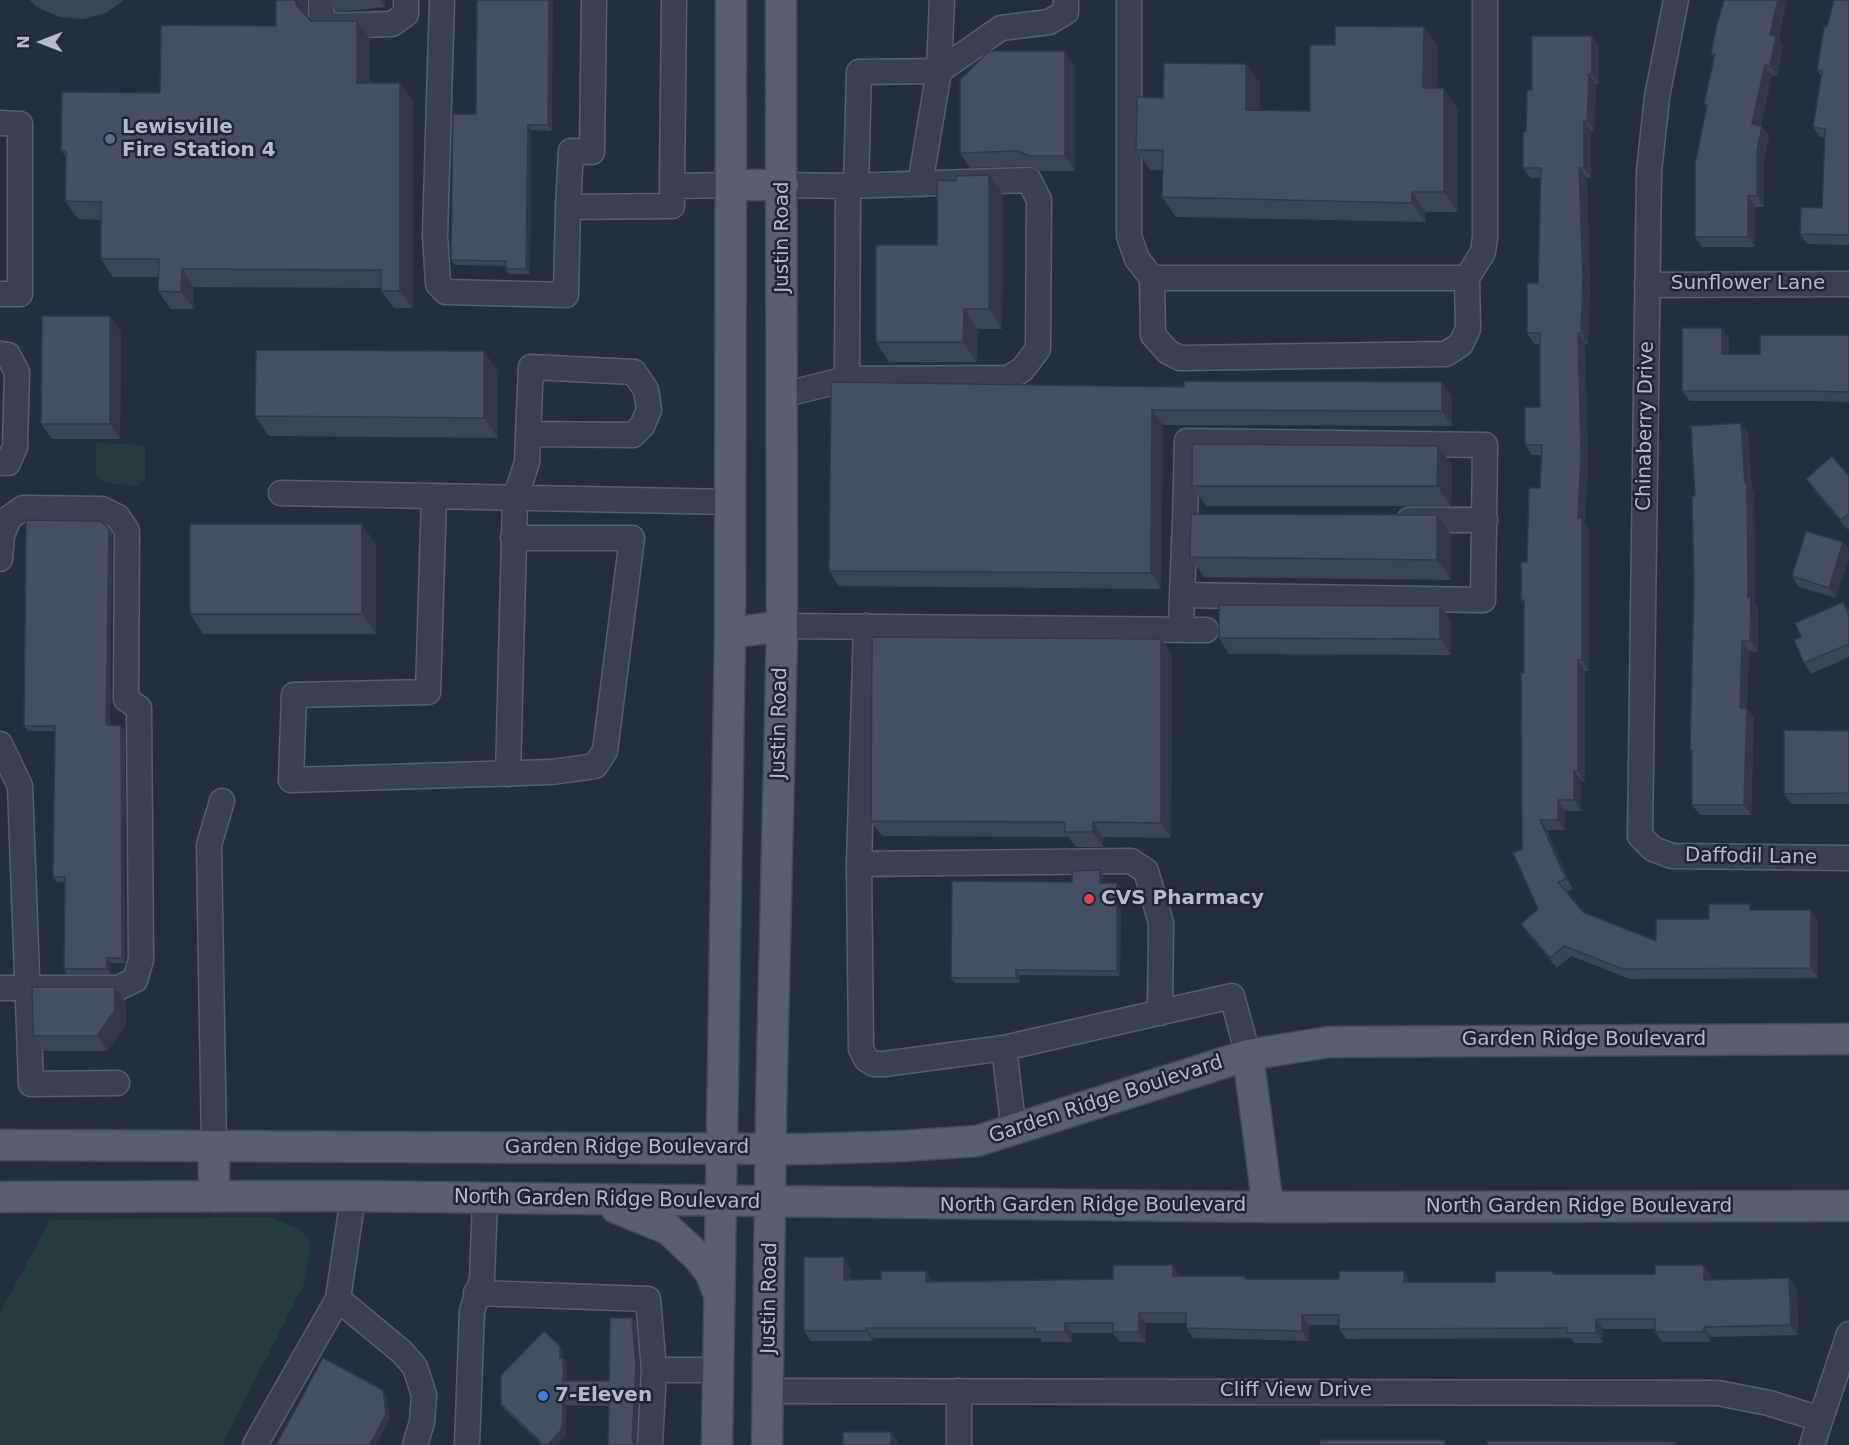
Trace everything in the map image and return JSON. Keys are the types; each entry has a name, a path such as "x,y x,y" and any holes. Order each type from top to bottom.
{"main road":[{"path":"717,1445 730,633 731,0"},
{"name":"Justin Road","path":"767,1445 782,626 781,0"},
{"path":"731,185 783,184"},
{"path":"730,633 782,626"},
{"name":"Garden Ridge Boulevard","path":"0,1145 771,1149 903,1146 977,1141 1014,1131 1181,1074 1248,1055 1287,1047 1340,1042 1849,1039"},
{"path":"1248,1055 1268,1207"},
{"path":"214,1146 214,1197"},
{"path":"0,1197 345,1196"},
{"name":"North Garden Ridge Boulevard","path":"345,1196 720,1203 1268,1207 1849,1206"},
{"path":"581,1200 618,1208 668,1229 704,1264 719,1295"}],"street":[{"path":"321,0 321,15 329,26 393,24 406,14 406,0"},
{"path":"442,0 435,236 438,284 446,292 566,295 571,151 592,152 594,0"},
{"path":"568,207 672,206 674,0"},
{"path":"920,183 939,71 942,0"},
{"path":"847,379 852,186 858,74 862,71 939,71 1001,28 1048,22 1066,12 1066,0"},
{"path":"1129,0 1129,236 1137,259 1152,278 1153,335 1168,352 1180,358 1446,354 1461,344 1468,329 1467,278 1483,252 1485,237 1485,0"},
{"name":"Chinaberry Drive","path":"1653,849 1640,836 1649,172 1668,2"},
{"path":"0,123 20,124 10,190 20,294 0,294"},
{"path":"782,395 847,379 1008,378 1022,370 1038,349 1039,200 1029,180 852,186 783,184"},
{"path":"672,186 731,185"},
{"path":"1152,278 1467,278"},
{"name":"Sunflower Lane","path":"1647,285 1849,284"},
{"path":"0,354 8,355 17,372 15,447 8,463 0,463"},
{"path":"508,774 515,499 526,462 531,367 634,372 646,390 649,410 642,426 633,435 528,434"},
{"path":"1181,629 1182,595 1185,520 1187,441 1485,445 1483,600 1182,595"},
{"path":"281,493 731,502"},
{"path":"434,497 428,692 294,695 291,780 552,772 595,766 605,751 632,538 513,538"},
{"path":"0,559 2,535 9,518 23,508 102,509 118,516 127,531 126,699 140,708 141,960 135,980 118,988 0,987"},
{"path":"1185,520 1209,520"},
{"path":"1389,520 1485,520"},
{"path":"782,626 1206,630"},
{"path":"866,626 859,864 861,1049 866,1059 874,1064 884,1064 1004,1048 1232,996 1248,1055"},
{"path":"0,744 10,785 29,988 31,1084 117,1083"},
{"path":"214,1146 209,845 222,801"},
{"name":"Daffodil Lane","path":"1653,849 1672,856 1849,858"},
{"path":"859,864 1131,861 1146,871 1161,923 1160,1013"},
{"path":"1004,1048 1014,1131"},
{"path":"255,1445 338,1299 345,1196"},
{"path":"467,1445 472,1311 482,1280 485,1198"},
{"path":"476,1293 648,1299 654,1370 650,1445"},
{"path":"338,1299 402,1352 415,1367 424,1395 422,1422 415,1445"},
{"path":"1812,1445 1849,1334"},
{"path":"654,1370 718,1370"},
{"name":"Cliff View Drive","path":"768,1390 1718,1393 1769,1403 1820,1419"},
{"path":"959,1390 959,1445"}],"green space":[{"path":"96,443 145,445 145,479 137,486 105,483 96,476"},
{"path":"269,1217 299,1229 311,1243 304,1284 222,1445 0,1445 0,1313 50,1220"}],"building":[{"path":"276,0 295,0 297,6 311,21 357,21 357,83 400,83 400,291 381,291 381,270 182,269 181,292 158,291 159,259 101,259 101,202 65,201 66,151 61,150 62,92 160,93 161,25 276,26"},
{"path":"477,0 549,0 548,125 528,125 526,269 506,269 506,261 451,260 453,114 476,114"},
{"path":"1724,0 1778,0 1770,35 1776,36 1770,66 1765,65 1752,124 1762,126 1757,152 1757,196 1748,196 1748,237 1695,237 1695,164 1707,105 1704,104 1715,54 1711,53"},
{"path":"1834,0 1849,0 1849,235 1800,234 1801,207 1822,208 1825,129 1813,127 1822,71 1817,70 1824,27 1827,27"},
{"path":"1335,26 1424,27 1423,88 1444,88 1444,192 1412,192 1412,203 1162,197 1163,150 1136,150 1137,97 1163,98 1164,63 1246,64 1246,110 1310,111 1310,45 1335,45"},
{"path":"1532,36 1592,36 1592,74 1589,74 1587,121 1584,121 1584,168 1579,168 1583,278 1581,333 1578,333 1581,452 1578,518 1582,518 1582,660 1578,660 1578,771 1574,771 1574,800 1558,800 1558,820 1540,820 1566,879 1558,882 1583,912 1656,941 1656,919 1709,919 1709,904 1750,904 1750,910 1811,910 1811,968 1623,969 1564,946 1550,958 1521,924 1538,909 1513,853 1522,849 1521,673 1524,673 1524,600 1521,600 1521,562 1527,562 1529,488 1540,488 1542,445 1525,445 1525,407 1540,407 1540,333 1527,333 1527,283 1538,283 1541,168 1523,168 1523,132 1526,132 1527,90 1532,90"},
{"path":"989,51 1065,51 1065,156 1029,156 1018,151 960,153 960,80"},
{"path":"989,175 989,309 964,309 963,342 876,342 876,245 937,245 937,180 956,181 956,176"},
{"path":"42,316 110,316 110,424 41,424"},
{"path":"1682,328 1722,328 1722,354 1760,354 1760,335 1849,335 1849,392 1682,391"},
{"path":"256,350 484,351 484,418 255,416"},
{"path":"1184,381 1442,382 1442,411 1152,410 1151,573 829,571 831,382 1184,387"},
{"path":"1741,423 1745,483 1747,483 1748,597 1751,597 1750,641 1742,641 1740,708 1747,708 1744,805 1692,805 1692,751 1690,751 1694,586 1692,496 1695,496 1691,426"},
{"path":"1192,444 1438,446 1437,486 1192,486"},
{"path":"1832,456 1849,476 1849,513 1841,520 1806,479"},
{"path":"1191,514 1437,515 1437,560 1190,557"},
{"path":"26,520 101,521 109,529 106,725 121,726 122,958 107,958 107,969 64,969 65,877 53,877 55,726 24,726"},
{"path":"190,524 362,524 362,614 190,614"},
{"path":"1806,531 1843,542 1829,588 1792,576"},
{"path":"1843,602 1849,616 1849,644 1804,663 1794,640 1801,637 1795,623"},
{"path":"1219,605 1440,606 1440,639 1219,638"},
{"path":"872,637 1161,639 1161,823 1093,822 1093,832 1065,832 1065,822 871,821"},
{"path":"1784,730 1849,731 1849,793 1784,794"},
{"name":"CVS Pharmacy","path":"1100,870 1100,883 1117,883 1117,971 1016,970 1016,978 951,978 952,881 1072,882 1072,871"},
{"path":"32,987 115,987 115,1010 97,1036 33,1036"},
{"path":"804,1257 844,1257 844,1280 881,1279 881,1271 926,1271 926,1282 1113,1279 1113,1265 1173,1265 1173,1276 1339,1279 1339,1271 1404,1271 1404,1282 1495,1282 1495,1271 1553,1271 1553,1274 1655,1274 1655,1265 1704,1265 1704,1280 1789,1278 1791,1325 1704,1327 1704,1332 1655,1332 1655,1319 1596,1319 1596,1333 1567,1333 1567,1328 1339,1329 1339,1315 1302,1315 1302,1331 1186,1328 1186,1313 1139,1313 1139,1332 1113,1332 1113,1323 1065,1323 1065,1332 1035,1332 1035,1328 866,1328 866,1331 804,1331"},
{"path":"610,1318 632,1318 636,1365 632,1439 635,1445 608,1445 609,1401 563,1400 562,1429 548,1445 544,1445 501,1404 501,1375 544,1331 560,1346 560,1358 563,1358 563,1381 609,1381"},
{"path":"323,1358 383,1390 386,1414 370,1445 276,1445"},
{"path":"843,1432 891,1432 891,1445 843,1445"},
{"path":"1320,1440 1445,1440 1445,1445 1320,1445"},
{"path":"1487,1441 1676,1442 1676,1445 1487,1445"}],"place":[{"name":"Lewisville Fire Station 4","path":"110,139"},
{"name":"CVS Pharmacy","path":"1089,899"},
{"name":"7-Eleven","path":"543,1396"}]}
